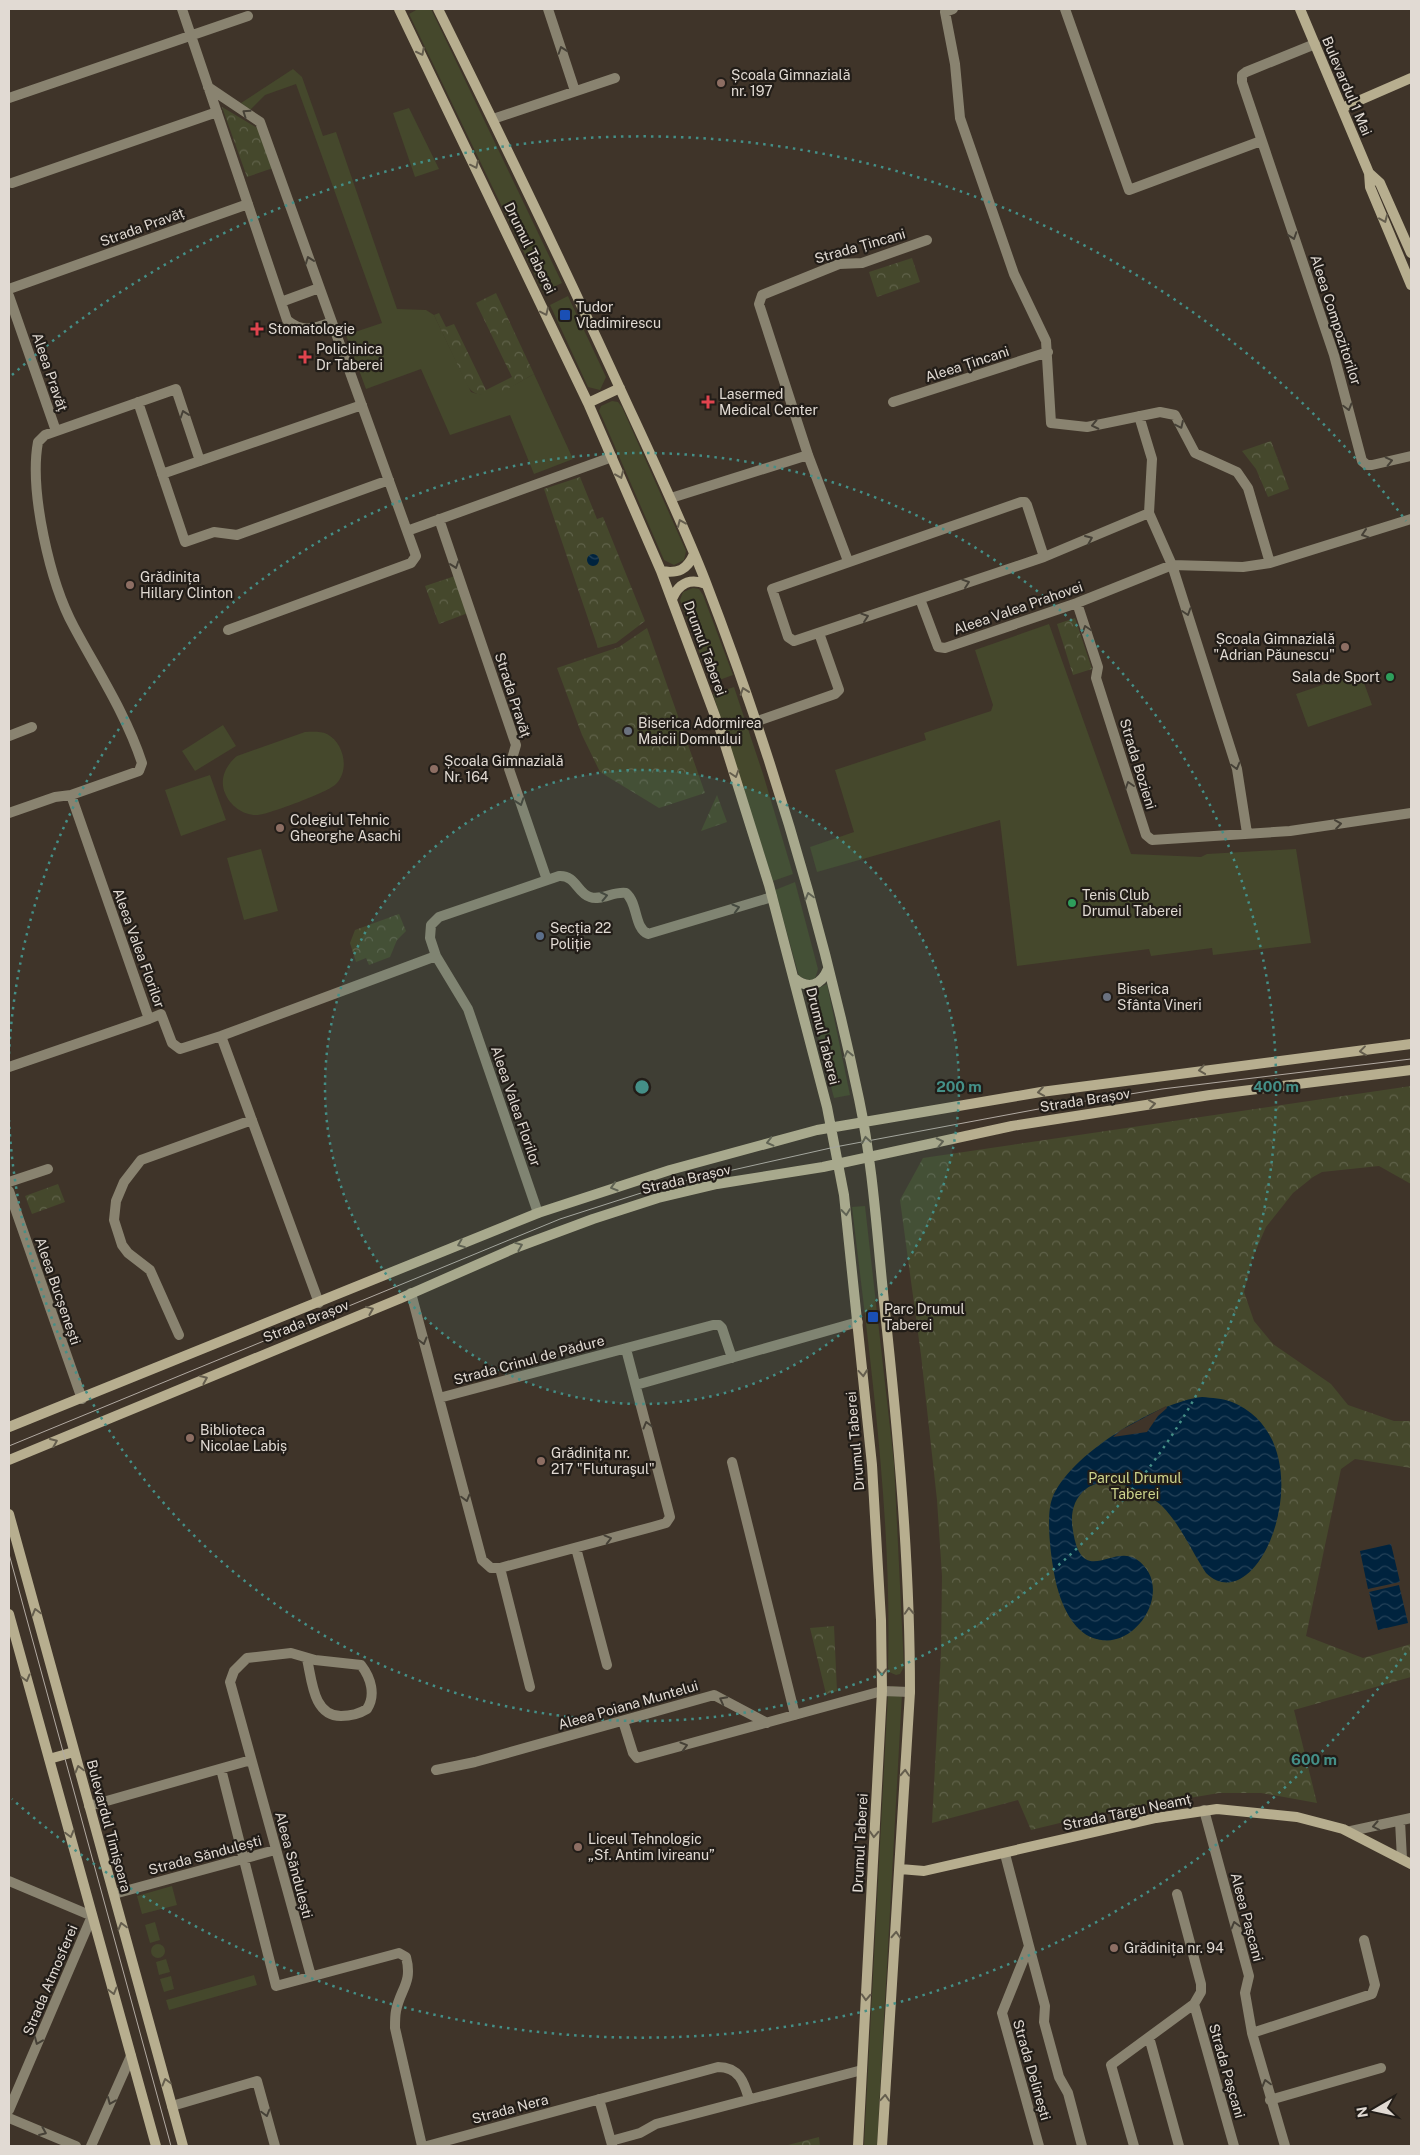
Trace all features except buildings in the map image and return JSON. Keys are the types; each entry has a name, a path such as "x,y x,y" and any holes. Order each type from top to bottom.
{"main road":[{"name":"Drumul Taberei","path":"399,9 588,402 672,599 731,761 772,897 831,1127 838,1164 858,1322 877,1536 882,1691 858,2146"},
{"name":"Drumul Taberei","path":"438,9 493,119 620,388 671,498 706,584 755,722 803,874 828,969 863,1122 869,1157 902,1479 910,1623 910,1692 882,2146"},
{"name":"Bulevardul 1 Mai","path":"1300,9 1370,173 1380,183 1411,249"},
{"path":"1342,108 1411,78"},
{"name":"Bulevardul 1 Mai","path":"1370,173 1370,187 1411,285"},
{"path":"588,402 620,388"},
{"path":"661,571 681,571 686,568 694,554"},
{"path":"672,599 676,590 686,582 693,581 706,584"},
{"path":"794,978 803,985 814,985 823,979 828,969"},
{"name":"Strada Brașov","path":"9,1427 538,1213 708,1159 831,1127 1041,1092 1411,1044"},
{"name":"Strada Brașov","path":"9,1460 411,1294 542,1237 658,1198 726,1182 838,1164 1012,1126 1101,1111 1411,1070"},
{"name":"Bulevardul Timișoara","path":"9,1514 183,2146"},
{"path":"9,1614 156,2146"},
{"path":"49,1759 74,1752"},
{"name":"Strada Târgu Neamț","path":"900,1869 924,1871 1156,1818 1204,1810 1236,1810 1292,1816 1351,1831 1407,1862"}],"street":[{"path":"182,9 287,320 295,327 314,329 332,322"},
{"path":"548,9 576,92"},
{"path":"953,9 944,12 955,64 960,118 1014,274 1046,341 1051,423 1087,427 1160,412 1168,412 1175,415 1195,453 1237,472 1248,488 1270,563"},
{"path":"1065,9 1129,190 1261,141"},
{"path":"9,98 248,16"},
{"name":"Aleea Compozitorilor","path":"1315,44 1242,75 1242,82 1334,355 1362,461 1367,465 1372,465 1411,456"},
{"path":"493,119 615,78"},
{"path":"208,87 260,122 416,556 414,562 228,630"},
{"path":"12,183 217,112"},
{"name":"Strada Pravăț","path":"9,289 248,204"},
{"name":"Strada Țincani","path":"848,561 808,455 759,304 762,295 839,264 862,263 927,240"},
{"path":"281,302 319,288"},
{"name":"Aleea Pravăț","path":"9,296 56,431 176,389 200,461"},
{"name":"Aleea Țincani","path":"893,402 1048,352"},
{"path":"138,402 185,542 214,532 236,535 389,480"},
{"path":"162,474 362,405"},
{"path":"1138,416 1152,459 1149,513 1172,565 1237,769 1247,833"},
{"path":"9,813 55,797 71,795 139,771 142,763 136,743 93,659 73,626 57,585 47,550 39,504 37,449 41,438 56,431"},
{"path":"671,498 808,455"},
{"path":"407,530 612,457"},
{"path":"1044,557 1025,502 848,561 772,589 791,640 819,633 1044,557 1149,513"},
{"name":"Strada Pravăț","path":"439,519 516,745 509,769 547,880"},
{"name":"Aleea Valea Prahovei","path":"920,599 938,647 944,648 1077,603 1172,565 1243,567 1270,563 1411,519"},
{"name":"Strada Bozieni","path":"1077,603 1098,667 1096,678 1148,838 1154,841 1290,831 1411,813"},
{"path":"755,722 835,694 839,690 819,633"},
{"path":"9,736 32,728"},
{"name":"Aleea Valea Florilor","path":"71,795 149,1019 161,1014 172,1043 180,1049 221,1036 436,956"},
{"name":"Aleea Valea Florilor","path":"538,1213 468,1009 436,956 429,931 434,921 559,876 568,877 585,895 591,898 626,893 631,898 643,930 648,934 772,897"},
{"path":"9,1067 149,1019"},
{"path":"221,1036 319,1303"},
{"path":"179,1334 150,1270 128,1253 122,1245 114,1220 116,1201 124,1182 140,1160 252,1120"},
{"path":"9,1182 48,1169"},
{"name":"Aleea Bucșenești","path":"9,1191 82,1399"},
{"name":"Strada Crinul de Pădure","path":"411,1294 482,1560 491,1568 500,1568 666,1523 670,1517 626,1349"},
{"path":"636,1385 858,1322"},
{"name":"Strada Crinul de Pădure","path":"439,1398 713,1324 719,1325 732,1358"},
{"path":"732,1462 795,1715"},
{"path":"576,1548 607,1665"},
{"path":"500,1568 530,1687"},
{"name":"Aleea Săndulești","path":"307,1659 318,1703 322,1710 329,1715 350,1716 367,1709 372,1694 368,1674 362,1665 307,1659 290,1653 246,1658 234,1671 231,1687 311,1976"},
{"path":"623,1721 632,1754 637,1758 882,1691 910,1692"},
{"name":"Aleea Poiana Muntelui","path":"436,1770 714,1695 766,1722"},
{"path":"89,1806 251,1760"},
{"path":"222,1769 276,1986 399,1953 406,1957 410,1970 408,1983 396,2010 395,2028 422,2146"},
{"name":"Aleea Pașcani","path":"1204,1810 1249,1976 1245,1993 1252,2033 1270,2100 1285,2146"},
{"path":"1351,1831 1400,1822 1411,1818"},
{"path":"1400,1822 1407,1862"},
{"name":"Strada Săndulești","path":"114,1894 275,1850"},
{"name":"Strada Delinești","path":"1005,1854 1045,2006 1044,2022 1059,2078 1068,2092 1082,2146"},
{"path":"9,1880 92,1916"},
{"path":"1134,2146 1111,2065 1194,2004 1201,1992 1202,1984 1177,1894"},
{"name":"Strada Atmosferei","path":"9,2110 92,1916"},
{"path":"1252,2033 1372,1994 1375,1985 1364,1940"},
{"name":"Strada Delinești","path":"1029,1946 1002,2013 1039,2146"},
{"name":"Strada Pașcani","path":"1194,2004 1234,2146"},
{"path":"1149,2037 1179,2146"},
{"path":"92,2146 131,2056"},
{"name":"Strada Nera","path":"427,2146 708,2069 726,2067 741,2076 749,2099"},
{"path":"1270,2100 1381,2068"},
{"path":"600,2099 612,2144 640,2133 656,2124 862,2070"},
{"path":"172,2106 257,2081 275,2146"},
{"path":"9,2118 76,2146"}],"green space":[{"path":"418,9 431,9 562,283 543,292 409,14"},
{"path":"293,69 302,77 323,136 336,132 397,309 426,310 434,315 471,392 479,394 495,393 534,374 573,459 534,474 510,415 450,435 421,369 366,389 346,335 382,323 296,84 265,95 250,110 241,103"},
{"path":"222,107 259,129 273,168 247,177"},
{"path":"409,108 439,169 415,177 393,113"},
{"path":"912,258 920,282 877,297 869,272"},
{"path":"496,293 534,374 501,392 483,395 475,393 468,387 434,315 439,313 446,327 454,324 486,390 512,377 476,303"},
{"path":"568,296 606,377 600,390 588,387 550,305"},
{"path":"612,401 618,402 622,407 686,551 684,560 674,565 664,560 599,411 601,406"},
{"path":"1271,441 1289,489 1268,497 1256,469 1242,451"},
{"path":"580,477 597,519 603,517 645,621 616,643 598,648 544,489"},
{"path":"455,576 468,613 439,624 425,586"},
{"path":"693,588 699,589 703,595 733,675 711,683 680,600 683,592"},
{"path":"1075,618 1092,669 1073,675 1057,624"},
{"path":"1049,624 1131,854 1201,857 1207,854 1296,849 1311,943 1213,955 1212,948 1151,956 1149,949 1017,966 1000,820 817,872 810,847 854,832 835,770 926,740 924,733 991,711 993,705 975,650"},
{"path":"647,628 705,793 659,808 600,772 582,735 557,668 619,647"},
{"path":"1360,672 1372,705 1308,727 1296,694"},
{"path":"734,687 793,874 773,881 713,694"},
{"path":"223,725 236,746 195,771 182,751"},
{"path":"305,732 327,734 338,744 344,764 343,772 336,784 311,797 264,814 248,814 230,802 223,788 223,778 227,768 237,756"},
{"path":"210,775 226,820 181,836 165,790"},
{"path":"717,795 727,822 701,831"},
{"path":"261,849 278,911 244,920 227,858"},
{"path":"795,882 818,969 815,979 810,981 799,976 775,890"},
{"path":"399,914 406,931 397,940 390,957 369,965 366,958 356,962 350,943 355,930"},
{"path":"827,984 850,1095 834,1098 806,991 815,990"},
{"name":"Parcul Drumul Taberei","path":"1411,1086 1411,1184 1379,1166 1322,1172 1313,1177 1293,1193 1266,1227 1252,1259 1244,1292 1254,1321 1273,1344 1331,1384 1348,1405 1394,1421 1411,1421 1411,1468 1355,1459 1341,1469 1306,1636 1363,1658 1411,1644 1411,1677 1294,1710 1317,1803 1261,1793 1219,1793 1101,1813 1031,1830 1018,1800 932,1823 941,1652 942,1576 937,1500 921,1355 900,1200 923,1158"},
{"path":"58,1184 65,1202 32,1214 25,1196"},
{"path":"865,1206 894,1463 904,1667 900,1674 896,1675 889,1672 888,1667 887,1552 883,1494 852,1207"},
{"path":"834,1626 837,1691 826,1694 810,1628"},
{"path":"892,1686 900,1687 902,1694 877,2146 864,2146 888,1694"},
{"path":"172,1886 177,1905 142,1914 137,1896"},
{"path":"155,1922 160,1940 150,1943 145,1925"},
{"path":"158,1944 163,1946 165,1951 163,1956 158,1958 153,1956 151,1951 153,1946"},
{"path":"166,1959 170,1972 159,1975 156,1962"},
{"path":"254,1975 257,1985 169,2010 166,2000"},
{"path":"171,1976 174,1989 164,1992 160,1979"},
{"path":"819,2137 820,2146 784,2146"}],"water":[{"path":"593,554 599,560 593,566 587,560"},
{"path":"1202,1397 1232,1402 1261,1423 1277,1453 1281,1488 1276,1522 1264,1553 1247,1574 1227,1583 1206,1573 1186,1538 1168,1513 1155,1500 1136,1489 1115,1483 1095,1484 1086,1489 1075,1502 1072,1513 1072,1525 1077,1548 1083,1557 1091,1561 1099,1561 1117,1556 1127,1556 1136,1559 1148,1571 1153,1585 1152,1600 1146,1615 1136,1627 1124,1636 1109,1640 1086,1635 1070,1618 1058,1590 1049,1531 1052,1499 1061,1482 1076,1465 1116,1433 1162,1409 1183,1401"},
{"path":"1391,1544 1400,1582 1368,1589 1360,1551"},
{"path":"1399,1585 1408,1623 1378,1630 1369,1592"}],"pier":[{"path":"1166,1406 1167,1408 1158,1416 1147,1432 1113,1437 1121,1430"}],"tram line":[{"path":"9,1446 560,1219 666,1185 835,1147 1060,1105 1162,1089 1411,1059"},
{"path":"9,1554 171,2146"}],"place":[{"name":"Școala Gimnazială nr. 197","path":"721,83"},
{"name":"Tudor Vladimirescu","path":"565,315"},
{"name":"Stomatologie","path":"257,329"},
{"name":"Policlinica Dr Taberei","path":"305,357"},
{"name":"Lasermed Medical Center","path":"708,402"},
{"name":"Grădinița Hillary Clinton","path":"130,585"},
{"name":"Școala Gimnazială \"Adrian Păunescu\"","path":"1345,647"},
{"name":"Sala de Sport","path":"1390,677"},
{"name":"Biserica Adormirea Maicii Domnului","path":"628,731"},
{"name":"Școala Gimnazială Nr. 164","path":"434,769"},
{"name":"Colegiul Tehnic Gheorghe Asachi","path":"280,828"},
{"name":"Tenis Club Drumul Taberei","path":"1072,903"},
{"name":"Secția 22 Poliție","path":"540,936"},
{"name":"Biserica Sfânta Vineri","path":"1107,997"},
{"name":"Parc Drumul Taberei","path":"873,1317"},
{"name":"Biblioteca Nicolae Labiș","path":"190,1438"},
{"name":"Grădinița nr. 217 \"Fluturaşul\"","path":"541,1461"},
{"name":"Liceul Tehnologic „Sf. Antim Ivireanu”","path":"578,1847"},
{"name":"Grădinița nr. 94","path":"1114,1948"}]}
